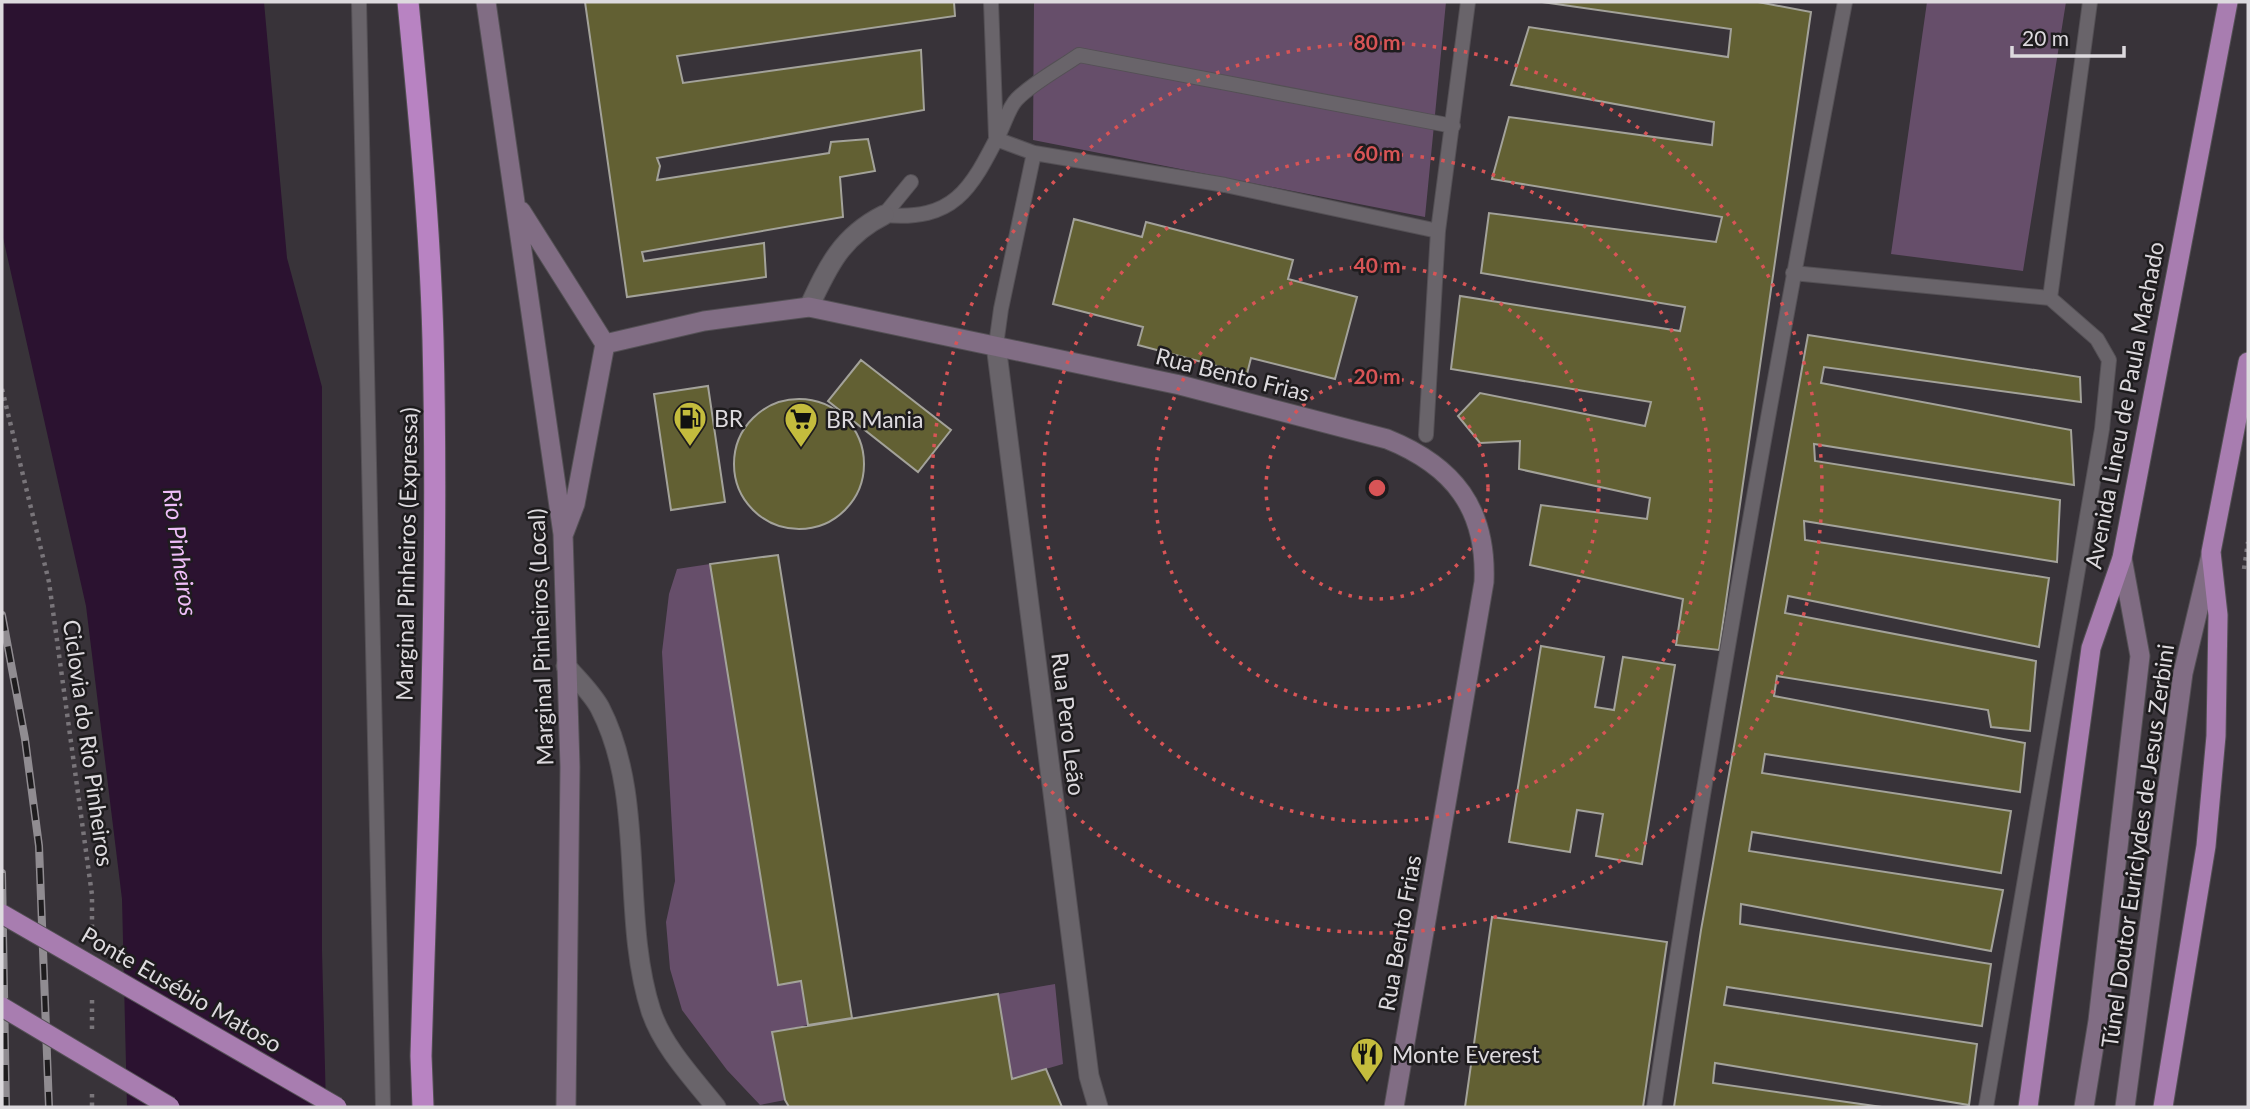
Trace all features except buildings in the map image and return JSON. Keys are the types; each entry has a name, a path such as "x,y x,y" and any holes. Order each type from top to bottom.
{"highway":[{"name":"Marginal Pinheiros (Expressa)","path":"408,2 426,199 433,338 435,495 421,1056 423,1107"},
{"name":"Avenida Lineu de Paula Machado","path":"2028,1107 2091,648 2122,558 2228,2"},
{"path":"2163,1107 2206,846 2216,736 2218,615 2211,552 2248,362"},
{"name":"Ponte Eusébio Matoso","path":"2,914 337,1107"},
{"path":"2,1007 170,1107"}],"main road":[{"name":"Marginal Pinheiros (Local)","path":"486,2 564,534 570,768 566,1107"},
{"path":"516,203 605,344 575,504 564,534"},
{"name":"Rua Bento Frias","path":"605,344 704,321 809,307 1180,385 1387,439 1413,450 1441,468 1463,493 1480,533 1485,556 1484,582 1394,1107"},
{"name":"Túnel Doutor Euriclydes de Jesus Zerbini","path":"2125,1107 2183,673 2211,552"},
{"name":"Túnel Doutor Euriclydes de Jesus Zerbini","path":"2084,1107 2098,1021 2140,656 2122,558"}],"street":[{"path":"809,307 825,272 845,242 860,227 884,215"},
{"name":"Rua Pero Leão","path":"996,345 1089,1076 1098,1107"},
{"path":"566,666 599,706 621,759 642,963 651,1011 668,1045 716,1107"}],"lane":[{"path":"359,2 383,1107"},
{"path":"990,2 996,139"},
{"path":"1426,435 1438,231 1468,2"},
{"path":"1654,1107 1704,789 1793,273 1845,2"},
{"path":"2050,298 2090,2"},
{"path":"884,215 910,217 934,214 957,199 975,175 1016,100 1079,55 1453,126"},
{"path":"996,139 1034,153 1225,185 1438,231"},
{"path":"996,345 1034,153"},
{"path":"884,215 911,182"},
{"path":"1793,273 2050,298 2097,339 2109,360 2109,387 1986,1107"}],"path":[{"name":"Ciclovia do Rio Pinheiros","path":"2,389 49,582 92,894 92,948"},
{"path":"92,988 92,1041"},
{"path":"92,1081 92,1107"}],"shaded area":[{"path":"1034,2 1446,2 1425,217 1033,140"},
{"path":"1927,2 2066,2 2023,271 1891,254"},
{"path":"710,564 778,984 801,981 808,1025 772,1032 785,1100 760,1105 727,1070 682,1010 670,969 666,922 675,881 662,652 669,594 677,569"},
{"path":"1055,984 1063,1064 1012,1079 998,994"}],"water":[{"name":"Rio Pinheiros","path":"2,2 264,2 287,258 322,387 322,951 326,1107 127,1107 122,899 86,606 2,233"}],"railway":[{"path":"2,615 25,739 39,846 49,1107"},
{"path":"2,873 6,1107"}],"place":[{"name":"BR","path":"690,448"},
{"name":"BR Mania","path":"801,449"},
{"name":"Monte Everest","path":"1367,1084"}]}
